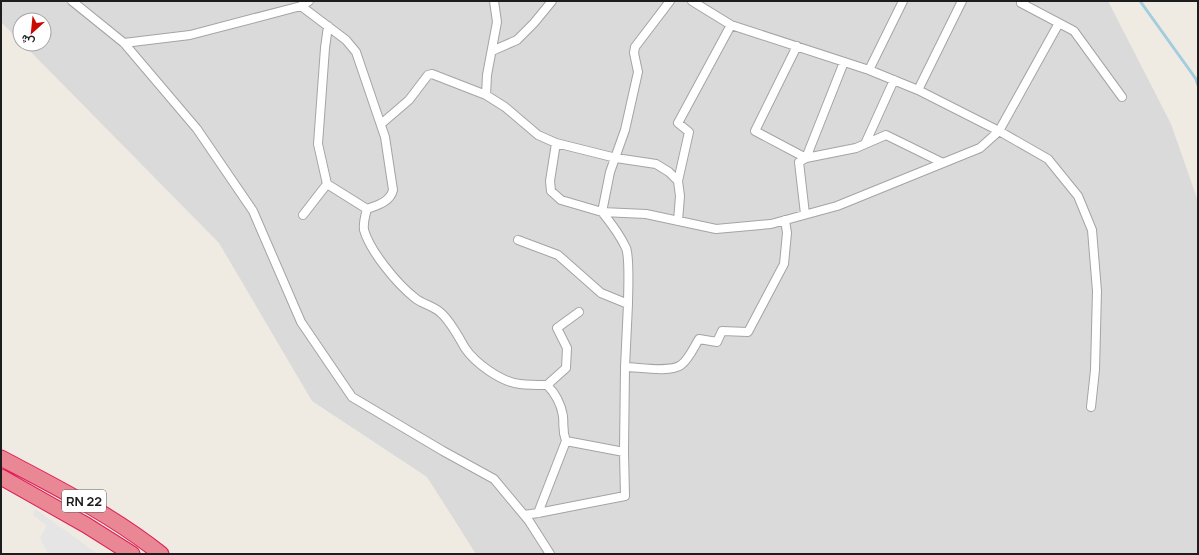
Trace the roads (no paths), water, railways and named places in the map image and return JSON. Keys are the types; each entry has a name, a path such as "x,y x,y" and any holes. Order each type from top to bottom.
{"highway":[{"name":"RN 22","path":"1,458 88,504 146,542 161,554"},
{"name":"RN 22","path":"1,477 86,525 132,554"}],"street":[{"path":"72,1 124,43 197,129 253,211 301,322 352,397 443,451 494,479 524,515 550,554"},
{"path":"124,43 190,35 301,6 309,1"},
{"path":"486,95 497,22 494,1"},
{"path":"492,51 517,40 534,24 552,1"},
{"path":"602,212 610,172 625,130 638,72 634,53 635,47 670,1"},
{"path":"692,1 731,25 869,70 918,90 999,131 1048,159 1078,196 1092,230 1097,291 1095,370 1090,407"},
{"path":"869,70 903,1"},
{"path":"918,90 962,1"},
{"path":"1021,3 1074,31 1122,97"},
{"path":"301,6 346,40 356,52 381,124 385,137 393,190 392,195 388,200 367,209"},
{"path":"556,143 550,181 551,190 561,200 602,212 646,214 716,229 771,224 838,206 980,148 999,131 1059,23"},
{"path":"678,222 680,196 678,181 689,132 678,123 731,25"},
{"path":"328,26 324,48 318,144 327,184 367,209"},
{"path":"796,46 755,131 806,158"},
{"path":"806,158 844,62"},
{"path":"381,124 409,100 428,75 432,74 486,95 505,107 538,135 556,143 616,158 656,164 670,172 678,181"},
{"path":"865,144 894,80"},
{"path":"805,214 799,162 806,158 856,148 886,135 943,164"},
{"path":"303,215 327,184"},
{"path":"367,209 364,230 377,256 398,283 415,298 440,312 478,364 497,376 518,384 547,385 555,393 563,415 562,431 566,441 538,513"},
{"path":"524,515 625,496 625,367 628,304 627,249 612,224 602,212"},
{"path":"625,367 667,369 680,366 690,354 699,339 717,342 722,331 748,332 784,264 788,233 785,220"},
{"path":"518,240 558,255 601,293 628,304"},
{"path":"547,385 566,368 567,348 557,328 579,312"},
{"path":"566,441 624,452"}],"waterway":[{"path":"1140,1 1196,79 1198,85"}]}
